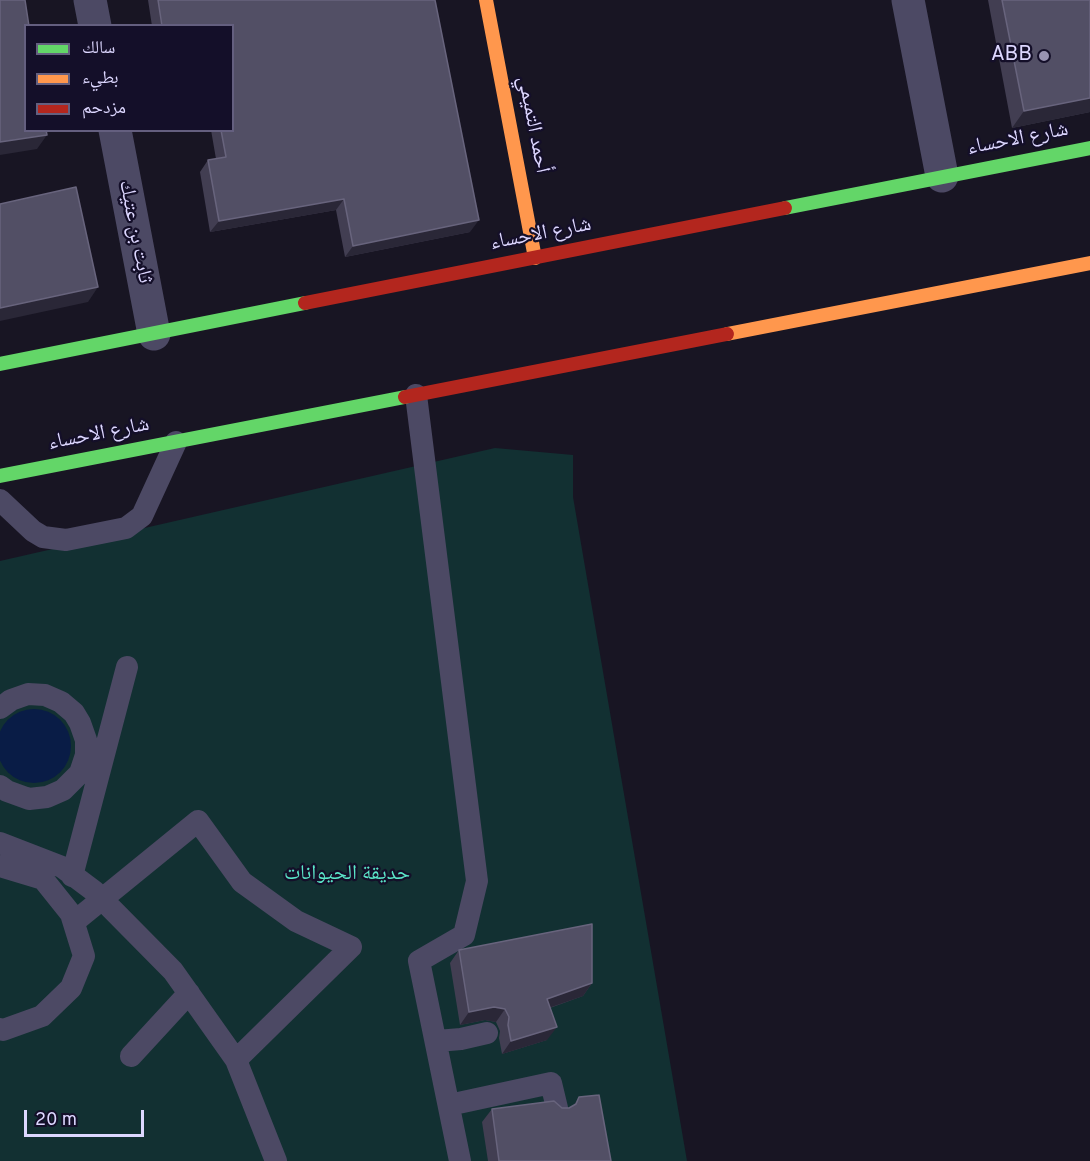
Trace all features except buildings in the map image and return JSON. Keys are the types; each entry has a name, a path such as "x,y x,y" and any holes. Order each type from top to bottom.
{"main road":[{"name":"أحمد التميمي","path":"486,0 536,258"},
{"name":"شارع الاحساء","path":"0,363 1090,148"},
{"name":"شارع الاحساء","path":"0,476 1090,263"}],"street":[{"path":"90,0 95,24"},
{"path":"908,0 942,176"},
{"name":"ثابت بن عتيك","path":"115,132 154,334"}],"lane":[{"path":"416,395 477,881 464,935 419,961 460,1161"},
{"path":"0,500 33,531 43,537 66,540 126,528 142,516 176,442"},
{"path":"72,876 127,667"},
{"path":"0,708 11,700 28,694 45,695 61,702 74,713 80,723 86,740 86,755 80,773 63,790 46,797 29,799 0,786"},
{"path":"74,922 198,821 242,882 296,921 351,947 236,1060"},
{"path":"0,843 62,867 102,901 167,964 236,1060 276,1161"},
{"path":"0,866 43,879 71,914 84,956 71,988 42,1016 3,1030 0,1029"},
{"path":"131,1056 189,993"},
{"path":"437,1041 461,1039 487,1033"},
{"path":"448,1105 551,1083 557,1108"}],"green space":[{"name":"حديقة الحيوانات","path":"495,448 573,455 573,497 687,1161 0,1161 0,561"}],"water":[{"path":"27,710 48,712 60,720 70,739 68,760 60,772 41,782 20,780 8,772 -1,756 0,732 8,720"}],"traffic: fast":[{"path":"785,208 1090,148"},
{"path":"0,364 305,303"},
{"path":"0,476 405,397"}],"traffic: slow":[{"path":"486,0 535,258"},
{"path":"727,334 1090,263"}],"traffic: jam":[{"path":"305,303 785,208"},
{"path":"405,397 727,334"}],"place":[{"name":"ABB","path":"1044,56"}]}
